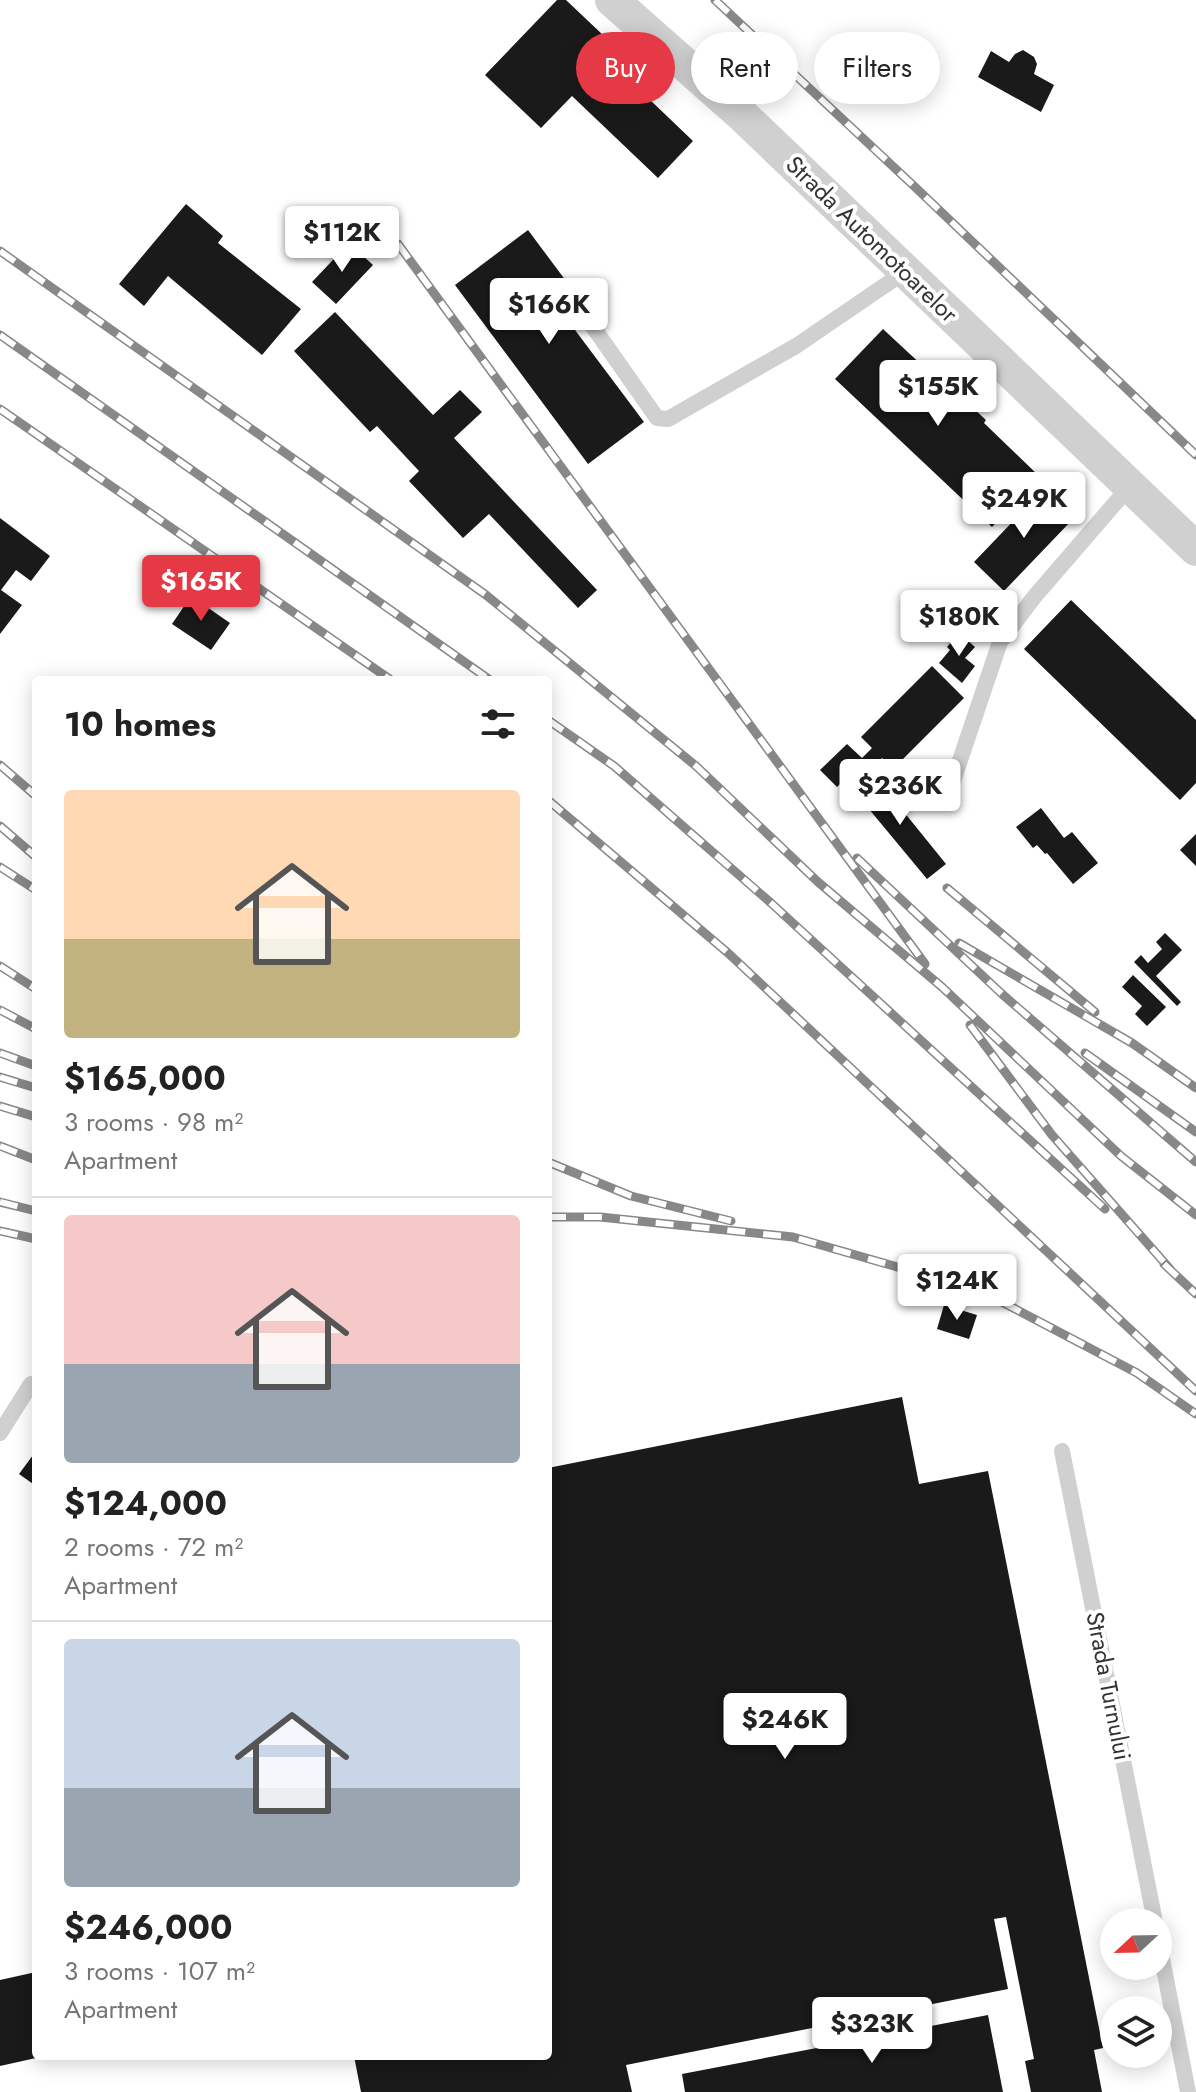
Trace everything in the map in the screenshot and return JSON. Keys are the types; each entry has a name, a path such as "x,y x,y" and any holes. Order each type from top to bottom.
{"street":[{"name":"Strada Automotoarelor","path":"612,0 742,115 1196,549"}],"lane":[{"path":"591,324 657,418 668,419 796,346 906,271"},
{"path":"953,781 1000,642 1035,596 1130,486"},
{"path":"0,1433 31,1384"},
{"name":"Strada Turnului","path":"1062,1451 1152,1908"},
{"path":"1166,1980 1188,2092"}],"building":[{"path":"557,0 566,0 600,32 576,32 576,100 572,96 541,128 485,75"},
{"path":"1023,50 1034,57 1037,64 1034,74 1054,85 1041,112 978,77 991,51 1009,62"},
{"path":"580,104 654,104 693,141 658,178"},
{"path":"186,204 223,236 218,243 301,309 262,355 168,276 144,306 119,284"},
{"path":"528,230 569,285 551,298 644,422 588,464 455,285"},
{"path":"349,243 373,265 336,304 312,282"},
{"path":"335,312 433,415 460,390 482,412 454,438 597,590 578,608 489,514 463,538 409,481 419,471 377,426 370,432 294,351"},
{"path":"883,329 968,408 971,406 986,420 984,423 1040,477 992,527 835,379"},
{"path":"1043,490 1073,519 1004,591 974,562"},
{"path":"0,518 50,556 31,581 16,570 1,590 22,605 0,634"},
{"path":"191,596 230,623 211,650 172,624"},
{"path":"1071,600 1196,720 1196,783 1180,800 1024,649"},
{"path":"959,633 975,647 965,658 975,666 962,683 939,663"},
{"path":"932,666 964,698 893,769 882,758 872,768 865,760 837,787 820,770 847,744 862,758 872,748 861,737"},
{"path":"874,775 946,864 927,879 854,791"},
{"path":"1041,808 1064,838 1072,832 1098,863 1073,884 1047,853 1037,845 1033,848 1016,827"},
{"path":"1196,834 1196,866 1180,850"},
{"path":"1165,933 1182,950 1156,976 1181,1002 1177,1006 1134,962 1141,955 1148,963 1162,949 1156,942"},
{"path":"1133,975 1166,1007 1147,1026 1135,1014 1142,1006 1122,987"},
{"path":"944,1305 977,1315 969,1339 937,1329"},
{"path":"902,1397 919,1484 988,1471 1100,2033 1100,2049 1094,2050 1102,2092 1031,2092 1025,2061 1034,2059 1006,1917 994,1919 1008,1989 626,2065 632,2092 361,2092 355,2060 552,2060 552,1467"},
{"path":"32,1456 32,1483 19,1474"},
{"path":"32,1973 32,2059 0,2066 0,1980"},
{"path":"988,2015 1003,2092 685,2092 682,2074"}],"railway":[{"path":"715,0 1196,455"},
{"path":"398,244 925,964"},
{"path":"0,251 486,595 696,766 818,882 942,987 1121,1156 1196,1215"},
{"path":"0,335 484,676"},
{"path":"0,409 385,676"},
{"path":"552,723 614,766 771,903 1105,1209"},
{"path":"0,765 32,793"},
{"path":"552,803 728,953 1196,1391"},
{"path":"0,826 32,854"},
{"path":"857,858 1002,994 1196,1162"},
{"path":"0,867 32,887"},
{"path":"947,888 1095,1012"},
{"path":"959,943 1132,1043 1196,1088"},
{"path":"0,966 32,986"},
{"path":"0,1010 32,1027"},
{"path":"970,1025 1052,1135 1170,1269"},
{"path":"0,1053 32,1065"},
{"path":"1085,1053 1196,1132"},
{"path":"0,1077 32,1087"},
{"path":"0,1106 32,1116"},
{"path":"0,1146 32,1158"},
{"path":"552,1164 631,1196 731,1221"},
{"path":"0,1202 32,1210"},
{"path":"552,1217 600,1217 793,1237 981,1291 1137,1373 1196,1414"},
{"path":"0,1231 32,1238"},
{"path":"1164,1264 1196,1294"}]}
